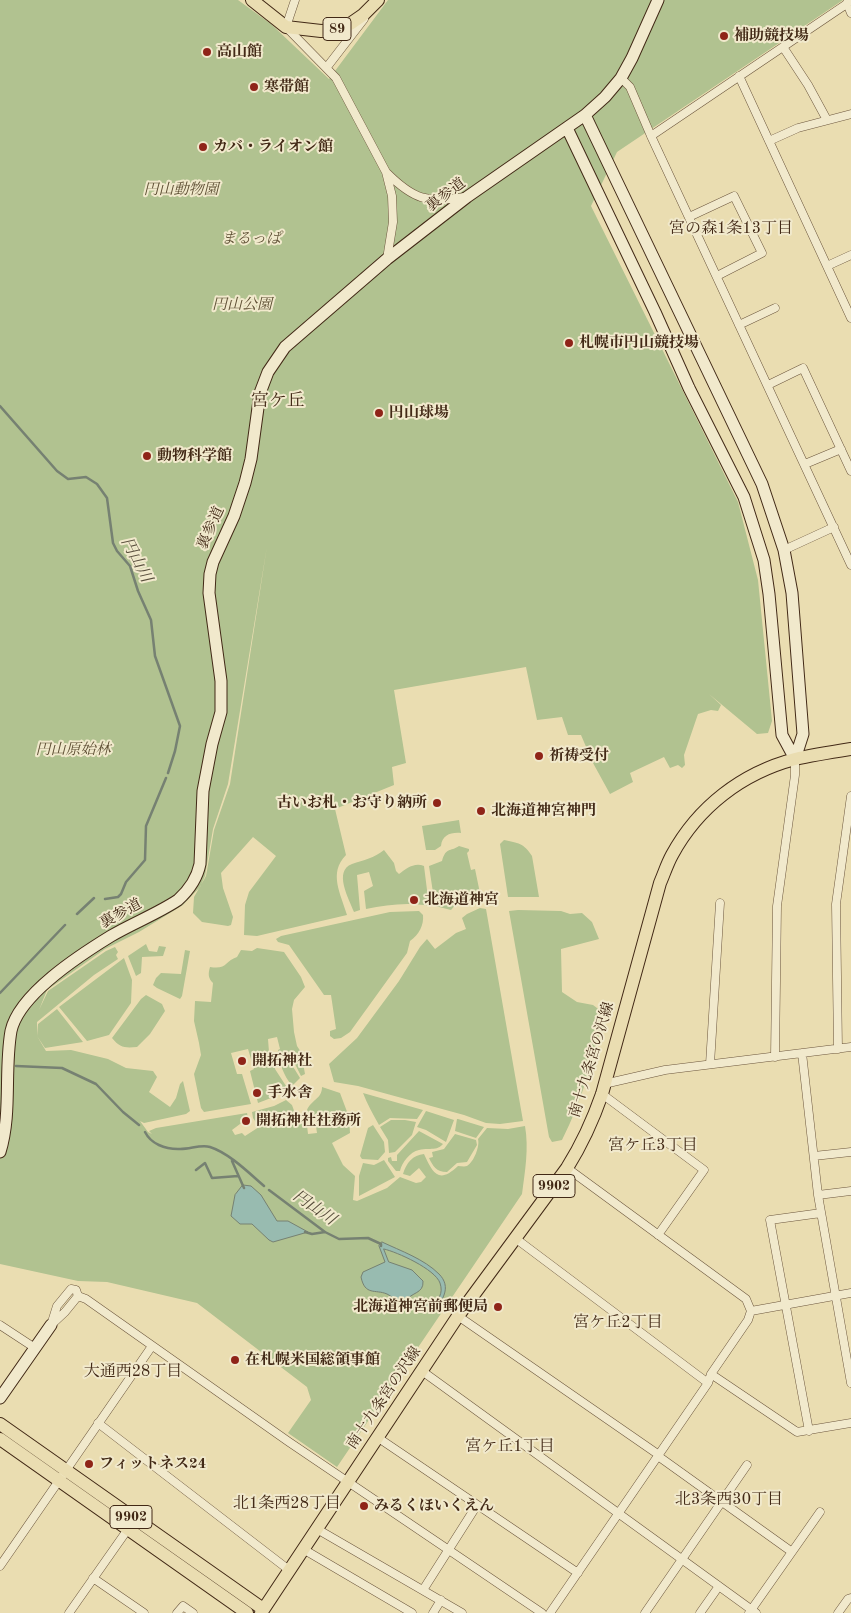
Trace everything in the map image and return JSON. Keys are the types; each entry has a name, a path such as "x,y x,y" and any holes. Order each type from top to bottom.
{"main road":[{"path":"252,0 286,27"},
{"name":"89","path":"286,27 321,31 335,30 350,24 363,15 378,0"},
{"name":"南十九条宮の沢線","path":"0,1439 63,1476 264,1612 289,1570 458,1316 567,1168 582,1144 593,1121 603,1089 660,883 671,856 686,832 724,793 742,780 768,768 795,760 851,749"},
{"name":"南十九条宮の沢線","path":"0,1424 128,1529 247,1613"}],"street":[{"path":"296,0 286,27 336,78 386,172 392,196 391,241 387,259"},
{"path":"327,67 378,0"},
{"name":"裏参道","path":"0,1152 7,1111 9,1045 12,1028 20,1009 44,983 96,946 112,935 178,900 195,878 200,864 203,791 212,744 221,712 221,681 209,594 210,574 213,562 234,516 245,482 251,459 260,393 268,372 285,348 387,259 467,197 585,115 605,97 621,78 632,58 658,0"},
{"path":"651,136 849,2 851,13"},
{"path":"785,50 808,84 827,120"},
{"path":"739,76 851,318"},
{"path":"621,78 630,87 651,136 834,527 848,550 851,565"},
{"path":"769,141 798,128 851,114"},
{"path":"585,115 762,484 784,550 792,592 803,734 795,760 795,775 777,906 775,1056"},
{"path":"567,128 651,303 689,388 744,497 764,560 770,594 782,736 795,760"},
{"path":"386,172 411,194 427,199 443,201 467,197"},
{"path":"689,216 734,196 762,253 716,276"},
{"path":"827,266 851,255"},
{"path":"740,325 775,308"},
{"path":"768,385 803,368 851,471"},
{"path":"805,464 841,449"},
{"path":"784,550 834,527"},
{"path":"838,1049 836,904 851,796"},
{"path":"710,1064 720,904"},
{"path":"603,1089 665,1070 851,1047"},
{"path":"802,1053 818,1195 851,1383"},
{"path":"603,1089 704,1170 658,1235"},
{"path":"814,1156 851,1152"},
{"path":"550,1613 708,1382 711,1374 748,1320 751,1311 746,1299 567,1168"},
{"path":"818,1195 851,1191"},
{"path":"809,1431 784,1306 770,1220 821,1213"},
{"path":"515,1238 708,1382"},
{"path":"0,1398 51,1325 57,1306 69,1290 76,1290 78,1296 86,1298 152,1346 542,1613"},
{"path":"751,1311 851,1293"},
{"path":"458,1316 659,1455 792,1552"},
{"path":"0,1325 35,1348"},
{"path":"0,1566 152,1346"},
{"path":"422,1371 719,1586 752,1612 820,1512"},
{"path":"711,1374 797,1432 851,1423"},
{"path":"98,1423 289,1570"},
{"path":"377,1437 578,1573"},
{"path":"648,1612 747,1465"},
{"path":"422,1590 477,1505"},
{"path":"69,1613 128,1529"},
{"path":"317,1529 462,1613"},
{"path":"303,1549 412,1613"},
{"path":"93,1578 144,1613"},
{"path":"700,1613 719,1586"},
{"path":"838,1613 848,1599 851,1598"},
{"path":"433,1613 441,1600"},
{"path":"177,1613 183,1606 193,1613"}],"green space":[{"name":"円山公園","path":"0,0 238,0 271,24 329,79 388,0 843,0 617,152 591,206 738,502 758,580 772,721 768,733 757,734 709,694 721,705 718,711 711,710 698,714 684,755 685,765 682,768 678,765 670,768 664,757 630,773 633,782 610,794 593,763 581,735 568,735 562,717 537,720 526,667 394,690 406,763 392,767 394,785 335,809 346,855 338,869 337,876 339,892 347,915 257,936 244,935 245,905 249,892 276,856 253,837 221,873 223,888 233,917 231,925 202,922 193,913 194,897 199,888 183,905 139,932 105,949 47,990 39,1010 48,991 106,951 115,947 118,952 116,955 118,959 94,975 37,1022 37,1036 46,1051 71,1050 108,1059 126,1068 153,1071 157,1077 149,1092 170,1107 183,1081 190,1111 186,1114 144,1123 140,1121 148,1132 152,1134 149,1131 156,1128 247,1113 248,1118 232,1130 235,1135 242,1133 245,1136 259,1127 253,1118 252,1112 274,1106 286,1100 292,1105 297,1119 306,1117 308,1134 317,1133 315,1120 312,1119 307,1110 322,1091 322,1087 340,1093 349,1117 350,1133 332,1143 343,1165 355,1176 353,1200 357,1201 387,1188 400,1177 416,1183 421,1182 426,1177 419,1168 410,1176 403,1174 408,1163 416,1156 424,1154 430,1167 437,1174 446,1175 458,1166 470,1164 476,1154 478,1139 487,1128 508,1129 525,1126 527,1152 522,1194 337,1467 288,1433 311,1400 307,1387 197,1303 107,1282 78,1281 0,1264","holes":["267,546 230,784 214,830 206,876 201,885 205,876 213,829 228,784"]},
{"path":"459,820 461,833 448,835 443,839 441,846 435,850 426,850 422,826"},
{"path":"504,840 520,844 532,856 539,897 508,897 500,844"},
{"path":"459,846 469,849 467,853 471,870 475,869 481,898 458,902 451,910 435,906 429,866 442,861 447,852"},
{"path":"384,850 394,863 399,874 414,865 424,866 429,906 397,904 366,909 364,891 373,886 369,872 357,875 360,910 354,912 344,886 343,879 346,868 373,857"},
{"path":"480,908 486,909 523,1121 500,1124 486,1123 464,1115 358,1086 334,1082 329,1064 357,1038 399,981 420,947 427,939 435,949 456,933 466,929 462,918"},
{"path":"419,911 423,915 422,926 416,936 410,941 407,953 350,1032 341,1038 334,1039 330,1036 330,1031 336,1029 331,995 324,995 289,945 278,942 276,939 281,936 390,912"},
{"path":"509,911 561,911 570,914 582,913 592,922 599,939 561,949 562,992 577,1002 593,1005 605,1014 576,1109 562,1140 552,1142 549,1137"},
{"path":"146,944 149,951 157,952 159,946 166,947 163,956 142,957 141,973 136,976 128,956"},
{"path":"257,948 284,952 301,977 305,987 294,1000 292,1009 294,1032 297,1046 301,1052 305,1074 301,1076 295,1064 292,1065 300,1078 292,1086 281,1065 277,1037 268,1039 269,1052 272,1052 275,1069 288,1089 258,1103 250,1071 254,1069 248,1049 231,1053 237,1074 242,1074 251,1104 204,1112 201,1108 194,1074 201,1055 194,1021 195,1001 211,1002 213,983 209,976 210,967 223,966 237,957 241,950 252,951"},
{"path":"185,950 190,951 180,999 153,985 161,973 181,974"},
{"path":"124,958 132,980 131,1003 109,1035 87,1041 59,1007"},
{"path":"146,995 162,1004 165,1011 150,1034 137,1047 120,1046 112,1038"},
{"path":"57,1009 83,1042 45,1048 37,1036 38,1024"},
{"path":"363,1093 423,1110 417,1119 390,1118 379,1125"},
{"path":"426,1111 454,1120 446,1142 417,1127"},
{"path":"457,1119 484,1127 476,1138 455,1131"},
{"path":"391,1120 416,1122 412,1135 395,1152 389,1153 388,1140 380,1127"},
{"path":"373,1125 384,1142 385,1152 378,1160 362,1159 360,1156 368,1128"},
{"path":"419,1131 443,1144 435,1149 416,1151 405,1161 400,1171 396,1171 388,1161 388,1158 391,1157 392,1161 397,1161 397,1155"},
{"path":"455,1134 476,1140 477,1145 467,1162 457,1163 447,1172 440,1171 429,1158 433,1157 432,1152 444,1149"},
{"path":"384,1160 395,1177 359,1196 359,1176 363,1163 374,1165"}],"water":[{"path":"243,1185 251,1186 261,1195 277,1221 288,1221 308,1232 273,1242 252,1224 240,1224 231,1216 235,1195"},
{"path":"382,1242 404,1252 426,1264 439,1274 445,1286 441,1302 431,1309 418,1310 399,1304 387,1294 371,1291 365,1287 361,1277 363,1272 385,1262 379,1246","holes":["384,1249 424,1267 437,1278 441,1290 440,1296 436,1301 425,1305 412,1304 406,1301 419,1291 423,1281 412,1270 389,1262"]}],"waterway":[{"name":"円山川","path":"0,406 57,471 68,479 86,477 97,484 107,498 113,543 117,551 130,566 138,591 151,620 155,656 180,726 168,773"},
{"name":"円山川","path":"105,899 118,897 126,882 145,860 146,826 166,778"},
{"name":"円山川","path":"77,914 94,898"},
{"name":"円山川","path":"0,993 65,925"},
{"name":"円山川","path":"16,1066 62,1068 96,1084 123,1112 139,1125"},
{"name":"円山川","path":"145,1132 155,1143 168,1148 182,1149 206,1146 217,1150 238,1164 264,1186"},
{"path":"232,1161 244,1188"},
{"path":"196,1170 205,1163 212,1178 238,1176"},
{"name":"円山川","path":"269,1190 325,1232 339,1239 368,1238 381,1244 381,1246"},
{"path":"305,1232 312,1234 325,1232"}],"place":[{"name":"補助競技場","path":"724,36"},
{"name":"高山館","path":"207,52"},
{"name":"寒帯館","path":"254,87"},
{"name":"カバ・ライオン館","path":"203,147"},
{"name":"札幌市円山競技場","path":"569,343"},
{"name":"円山球場","path":"379,413"},
{"name":"動物科学館","path":"147,456"},
{"name":"祈祷受付","path":"539,756"},
{"name":"古いお札・お守り納所","path":"437,803"},
{"name":"北海道神宮神門","path":"481,811"},
{"name":"北海道神宮","path":"414,900"},
{"name":"開拓神社","path":"242,1061"},
{"name":"手水舎","path":"257,1093"},
{"name":"開拓神社社務所","path":"246,1121"},
{"name":"北海道神宮前郵便局","path":"498,1307"},
{"name":"在札幌米国総領事館","path":"235,1360"},
{"name":"フィットネス24","path":"89,1464"},
{"name":"みるくほいくえん","path":"364,1506"}],"district":[{"name":"宮の森1条13丁目","path":"731,229"},
{"name":"宮ケ丘","path":"278,401"},
{"name":"宮ケ丘3丁目","path":"653,1146"},
{"name":"宮ケ丘2丁目","path":"618,1323"},
{"name":"大通西28丁目","path":"133,1372"},
{"name":"宮ケ丘1丁目","path":"510,1447"},
{"name":"北3条西30丁目","path":"729,1500"},
{"name":"北1条西28丁目","path":"287,1504"}],"park label":[{"name":"円山動物園","path":"181,190"},
{"name":"まるっぱ","path":"251,239"},
{"name":"円山原始林","path":"73,750"}]}
